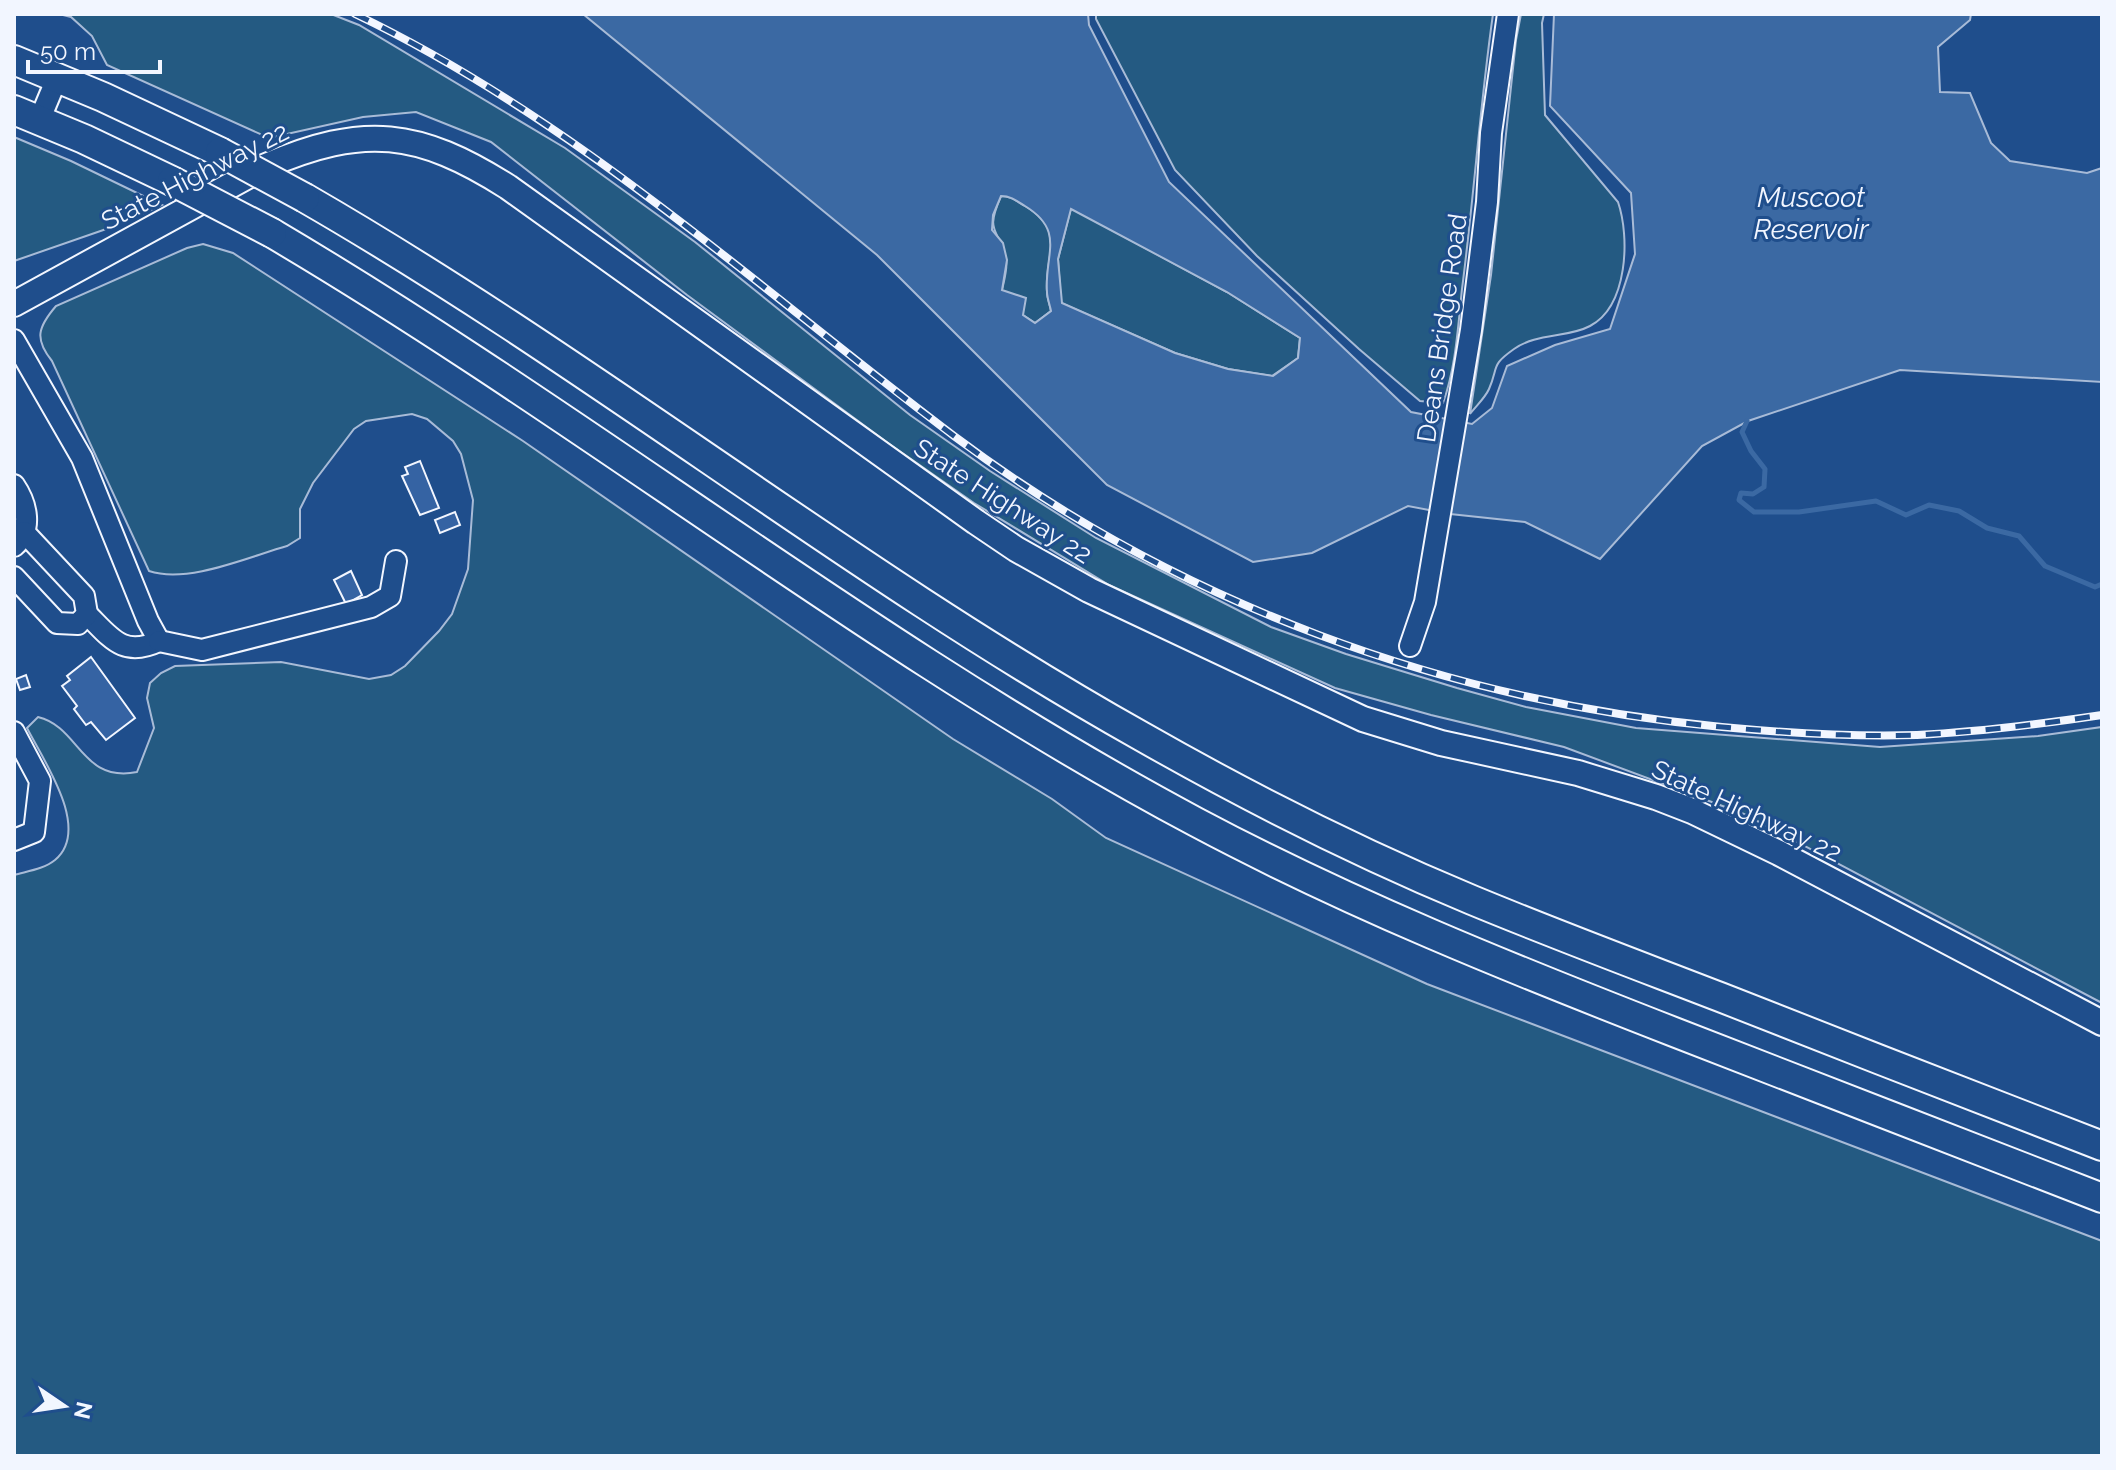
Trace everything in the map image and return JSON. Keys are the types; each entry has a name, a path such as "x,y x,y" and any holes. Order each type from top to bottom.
{"highway":[{"path":"14,60 220,152 366,233 979,638 1126,728 1222,780 1352,846 1469,899 2102,1146"},
{"path":"27,115 172,181 272,233 340,273 501,376 952,679 1197,823 1340,893 1465,948 2102,1198"}],"main road":[{"name":"State Highway 22","path":"14,304 266,166 303,150 366,138 405,140 431,147 474,166 517,193 976,522 1016,549 1089,590 1363,719 1441,743 1578,773 1692,811 1779,853 2102,1023"}],"street":[{"name":"Deans Bridge Road","path":"1410,646 1425,602 1456,421 1478,277 1491,133 1508,14"},
{"path":"27,115 57,78"},
{"path":"14,340 82,458 159,641"},
{"path":"14,485 23,498 26,519 19,539 84,596 87,614 123,647 145,648 159,641 202,650 371,607 390,596 396,561"},
{"path":"14,577 57,623 78,624 87,614"},
{"path":"14,732 40,781 34,832 14,840"}],"shaded area":[{"path":"59,14 331,14 359,25 565,148 695,242 910,415 990,471 1096,538 1271,627 1346,654 1526,707 1636,728 1880,747 2038,736 2102,727 2102,1003 1744,814 1564,747 1335,688 1109,585 974,503 888,443 687,295 491,142 416,112 363,117 269,138 107,65 92,36 71,17"},
{"path":"1096,14 1493,14 1456,346 1443,403 1420,401 1359,349 1257,256 1175,170"},
{"path":"1521,14 1544,14 1545,115 1618,202 1624,233 1623,270 1619,287 1603,316 1581,330 1532,340 1514,349 1498,363 1487,392 1470,414 1491,275"},
{"path":"14,137 162,205 112,227 14,261"},
{"path":"1001,196 1013,199 1038,216 1050,235 1047,292 1051,311 1035,323 1023,315 1002,290 1006,262 993,223"},
{"path":"1071,208 1227,292 1300,338 1298,358 1272,376 1228,369 1175,353 1061,303 1058,259"},
{"path":"203,244 233,253 523,441 953,739 1052,799 1106,838 1427,984 2102,1241 2102,1456 14,1456 14,875 41,868 55,860 65,847 68,831 61,794 27,728 38,717 63,731 92,762 104,769 118,773 137,772 154,728 147,698 150,683 161,673 175,666 281,662 369,679 391,675 405,666 452,614 468,569 473,500 461,454 453,441 427,419 412,414 366,421 354,429 313,483 300,509 300,538 287,546 200,572 165,574 149,571 52,361 42,346 40,333 56,306 187,248"}],"water":[{"name":"Muscoot Reservoir","path":"583,14 1088,14 1089,25 1169,182 1411,412 1472,424 1492,408 1507,366 1555,345 1610,329 1635,254 1631,193 1550,106 1554,14 1971,14 1970,20 1938,47 1940,92 1970,93 1991,143 2010,161 2087,173 2102,168 2102,382 1900,370 1748,421 1702,446 1600,559 1525,522 1408,506 1312,553 1253,562 1107,485 877,255","holes":["1001,196 1014,199 1038,215 1049,234 1047,292 1051,311 1035,323 1023,315 1026,298 1002,290 1007,260 1003,243 992,230 993,215","1071,209 1227,292 1300,338 1298,358 1273,376 1228,369 1175,353 1062,303 1058,259"]}],"building":[{"path":"420,461 439,508 420,515 402,476 408,474 405,467"},
{"path":"455,512 460,525 440,533 435,520"},
{"path":"351,571 362,595 346,604 334,580"},
{"path":"91,657 135,718 106,740 91,722 86,725 62,686 70,680 67,676"},
{"path":"26,675 30,687 20,690 16,679"}],"waterway":[{"path":"1747,421 1742,432 1765,469 1764,487 1753,494 1741,493 1739,500 1754,512 1799,512 1876,501 1906,515 1929,505 1959,511 1987,528 2019,536 2045,566 2095,587 2102,584"}],"railway":[{"path":"355,14 515,104 591,155 954,436 1040,495 1129,548 1222,595 1317,634 1416,668 1516,694 1618,714 1722,727 1819,734 1917,735 2102,715"}]}
